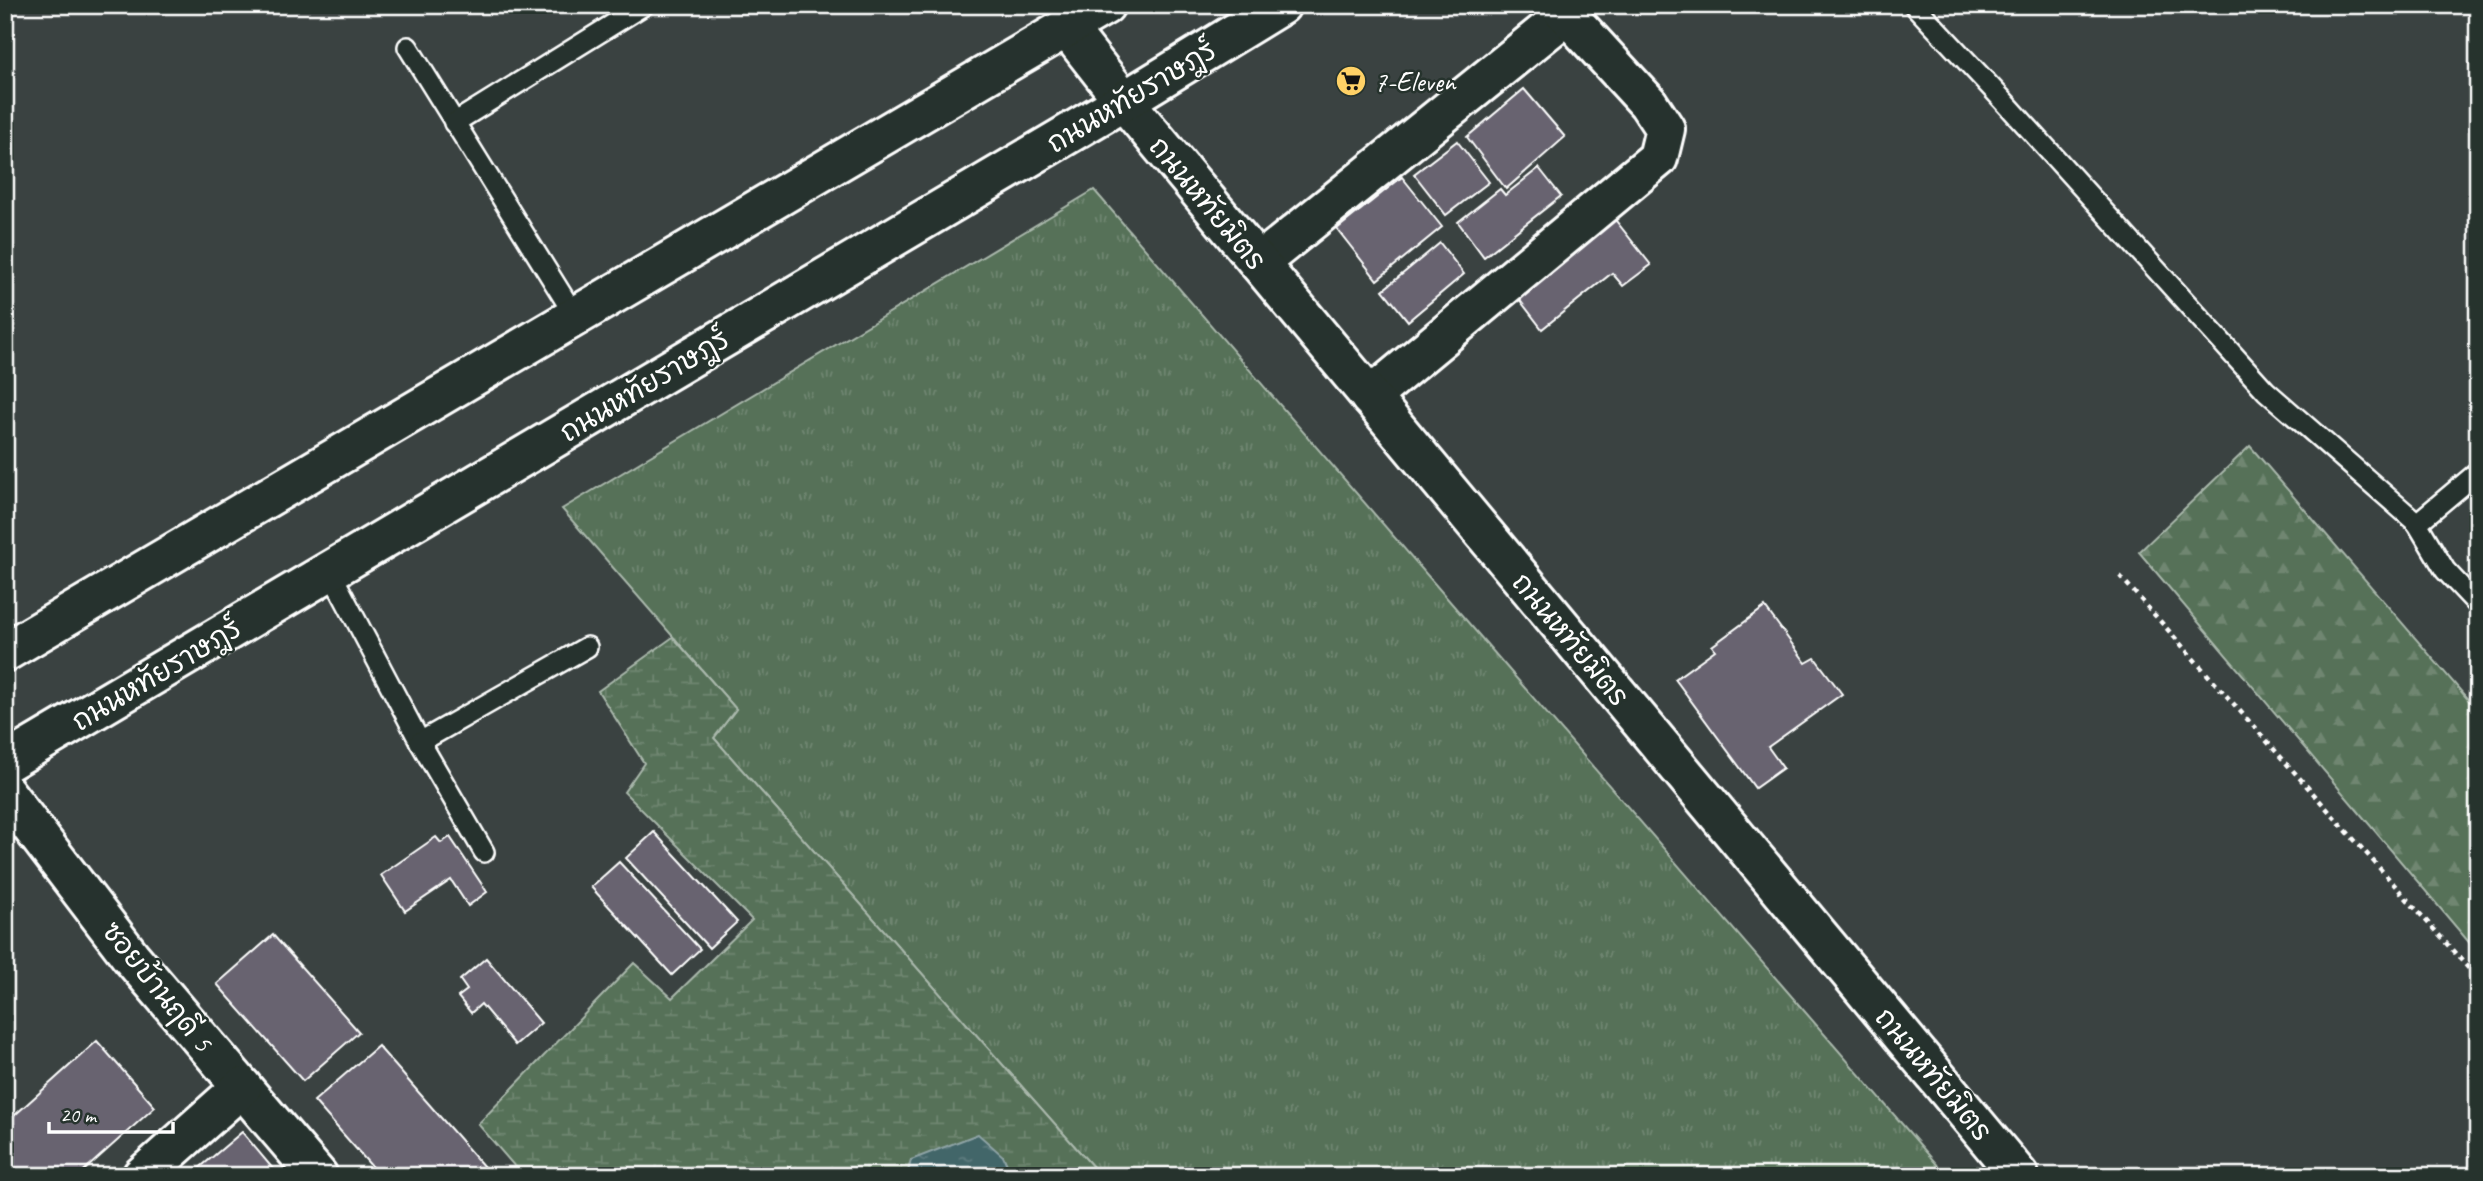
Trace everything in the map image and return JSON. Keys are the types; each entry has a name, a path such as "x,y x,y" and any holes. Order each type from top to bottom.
{"street":[{"path":"5,652 1105,5"},
{"name":"ถนนหทัยราษฎร์","path":"5,764 1282,5"},
{"path":"1259,263 1562,10 1648,103 1665,129 1658,158 1370,397"},
{"name":"ถนนหทัยมิตร","path":"1067,28 1124,101 2019,1176"},
{"name":"ซอยบ้านฤดี 5","path":"5,792 131,957 318,1176"},
{"path":"142,1176 242,1087"}],"lane":[{"path":"454,123 644,5"},
{"path":"1914,5 2266,391 2417,523 2445,570 2478,605"},
{"path":"408,47 575,316"},
{"path":"2417,523 2478,472"},
{"path":"330,571 420,742 484,852"},
{"path":"420,742 586,647"}],"path":[{"path":"2120,576 2478,979"}],"green space":[{"path":"1094,190 1947,1176 1101,1176 714,738 736,709 562,509"},
{"path":"2250,446 2478,711 2478,953 2139,552"},
{"path":"673,637 736,709 714,738 1101,1176 1012,1176 1003,1156 911,1160 907,1176 523,1176 478,1124 634,963 672,998 752,920 624,792 644,763 598,691"}],"water":[{"path":"978,1134 1003,1156 1012,1176 907,1176 911,1160"}],"building":[{"path":"1524,89 1565,137 1506,189 1467,137"},
{"path":"1457,141 1489,182 1446,215 1414,174"},
{"path":"1539,168 1561,196 1484,257 1458,222 1500,189 1505,195"},
{"path":"1402,177 1442,227 1377,280 1337,229"},
{"path":"1609,212 1651,265 1623,286 1612,273 1542,329 1512,290"},
{"path":"1440,243 1464,274 1408,321 1383,290"},
{"path":"1765,607 1806,663 1815,658 1842,694 1768,747 1783,768 1755,788 1675,679 1715,650 1712,646"},
{"path":"654,832 737,922 709,948 626,858"},
{"path":"436,837 441,843 450,837 487,892 468,906 451,880 405,911 381,875"},
{"path":"619,862 700,949 672,975 591,887"},
{"path":"273,935 359,1032 303,1081 217,984"},
{"path":"486,958 541,1023 515,1045 481,1004 471,1013 458,997 467,990 460,980"},
{"path":"97,1041 155,1107 78,1176 5,1176 5,1124"},
{"path":"378,1046 492,1176 380,1176 314,1101"},
{"path":"242,1132 279,1176 190,1176"}],"place":[{"name":"7-Eleven","path":"1351,81"}]}
